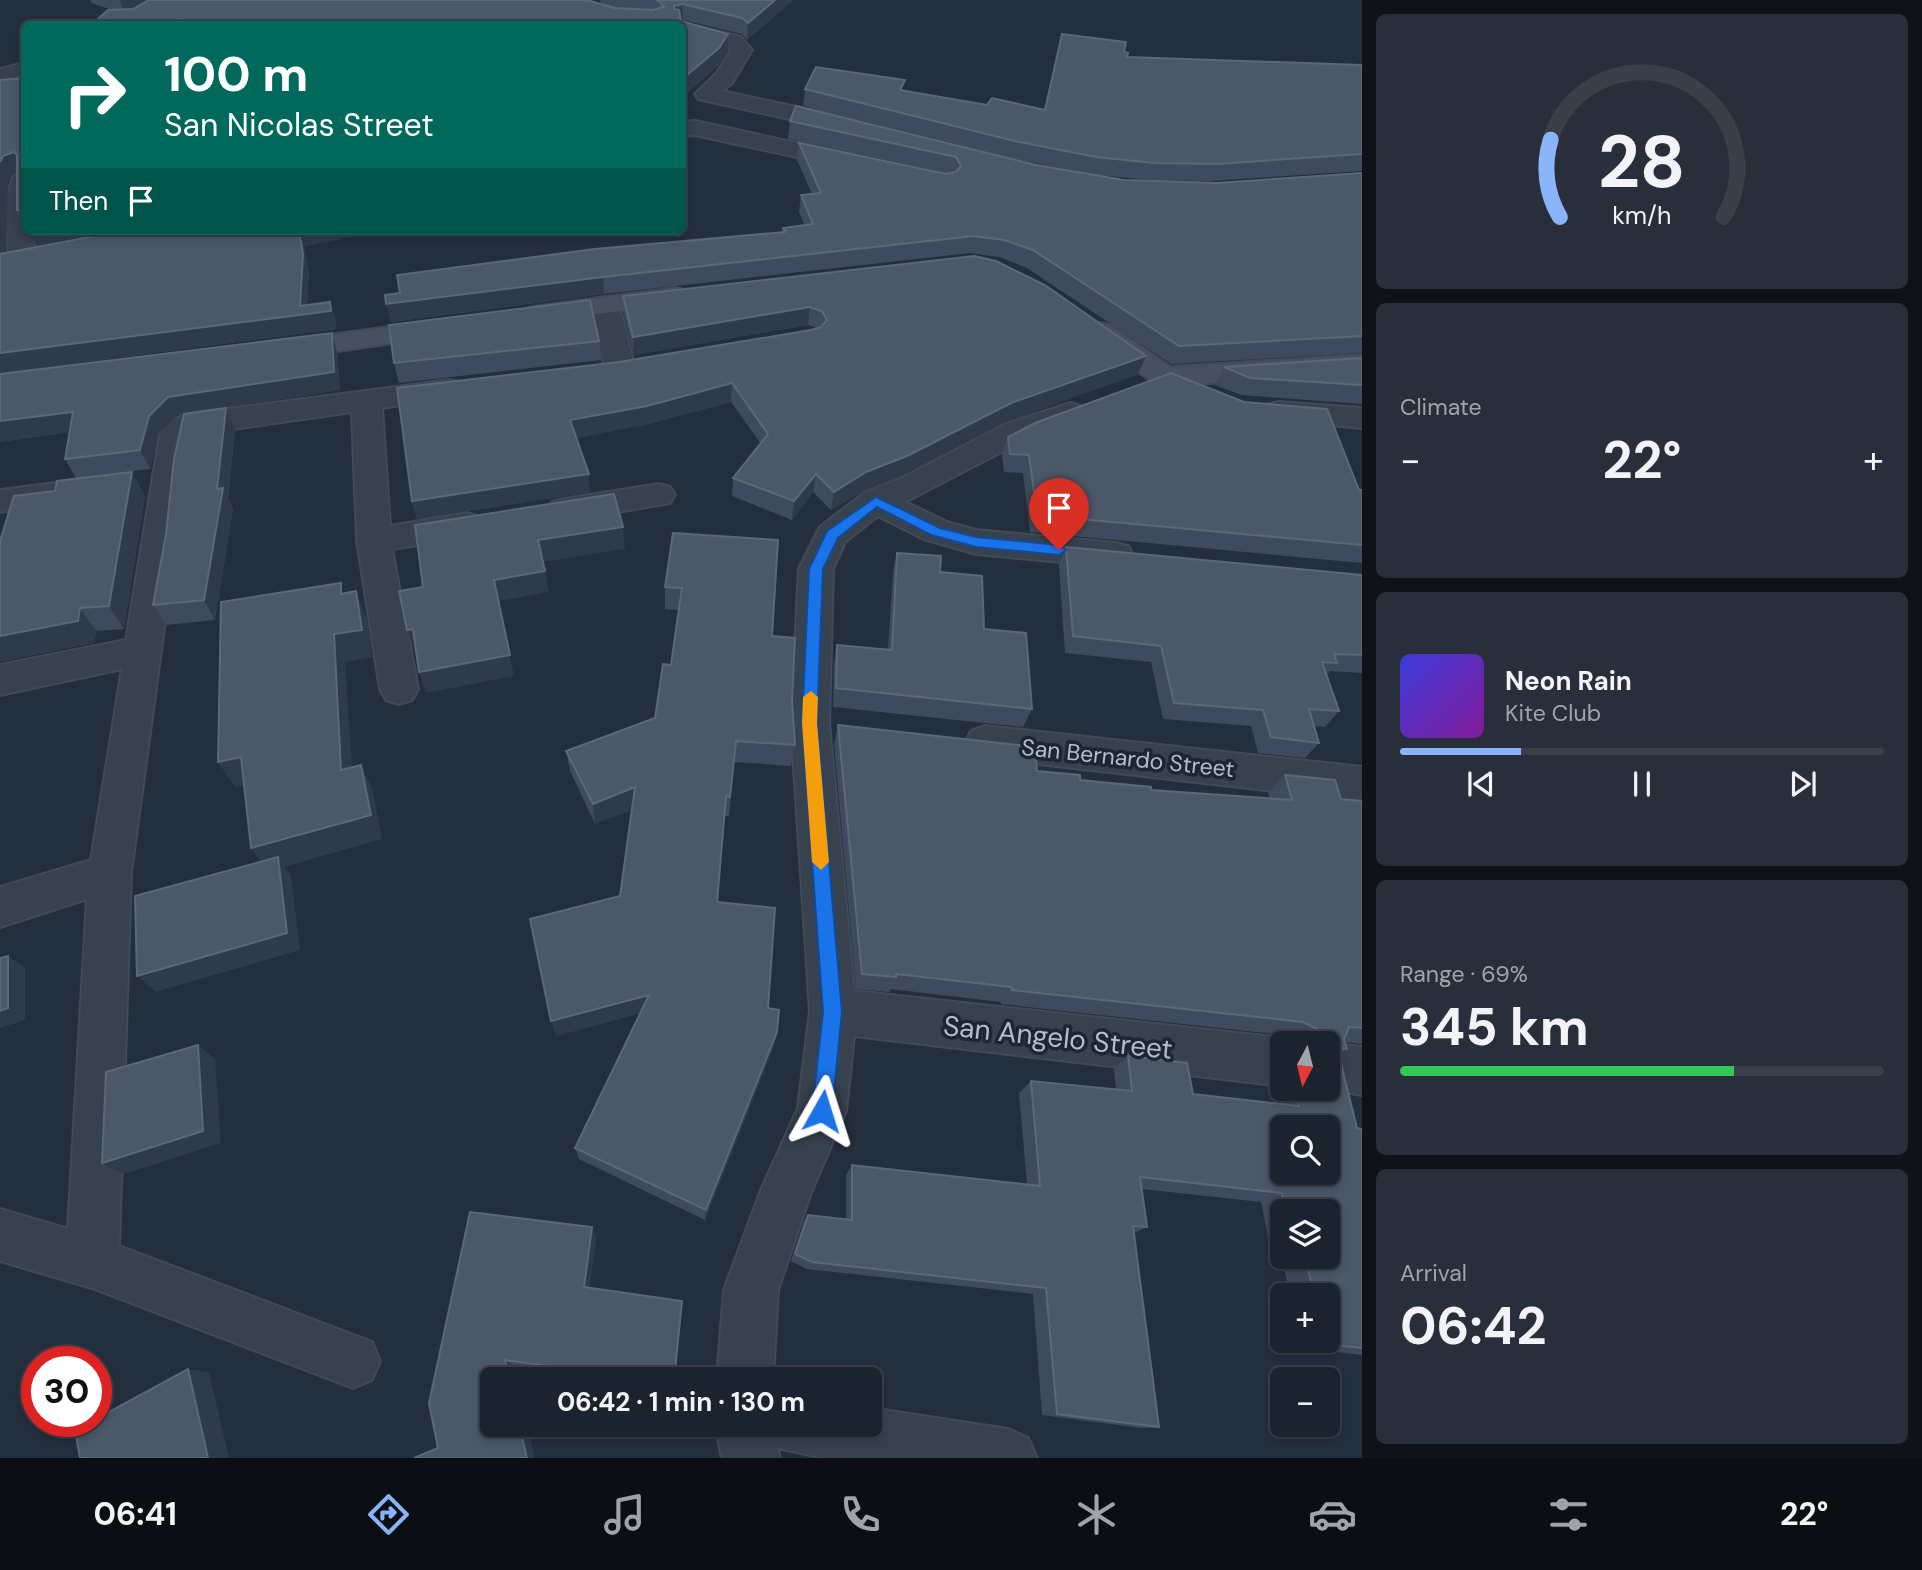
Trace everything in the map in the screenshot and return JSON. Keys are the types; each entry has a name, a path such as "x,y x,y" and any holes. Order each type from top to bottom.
{"street":[{"path":"686,22 734,41 742,50 724,78 706,94 868,131"},
{"path":"686,129 695,128 864,165"},
{"path":"18,192 11,262 48,255"},
{"path":"512,318 699,293"},
{"path":"605,305 620,369"},
{"path":"1079,316 1164,377 1236,406 1362,418"},
{"path":"259,353 472,323"},
{"path":"1131,390 1164,377 1362,364"},
{"path":"92,1262 110,873 141,651 158,555 152,482 178,429 188,424 366,398 473,386"},
{"path":"366,398 374,540 399,689"},
{"path":"746,1367 751,1290 786,1190 822,1111 833,1012 830,725 816,569 832,535 876,501 915,485 1017,431 1096,404"},
{"path":"0,501 97,489"},
{"path":"537,514 659,495"},
{"path":"876,501 936,531 976,542 1142,558"},
{"path":"374,540 496,521"},
{"path":"0,680 141,651"},
{"name":"San Bernardo Street","path":"948,738 1362,784"},
{"path":"0,907 110,873"},
{"name":"San Angelo Street","path":"833,1012 1270,1061"},
{"path":"1340,1068 1362,1071"},
{"path":"0,1236 92,1262 353,1361"},
{"path":"746,1437 751,1458"},
{"path":"872,1437 1008,1458"}],"building":[{"path":"149,0 587,0 615,8 653,10 664,7 656,0 775,0 748,23 742,18 683,4 674,6 674,9 679,10 681,21 95,21 108,10 133,9"},
{"path":"686,22 728,34 719,48 686,76"},
{"path":"1062,34 1126,42 1124,52 1128,53 1127,57 1362,65 1362,154 1216,164 1154,163 1096,157 1015,141 805,89 816,67 905,80 900,90 987,105 992,98 1045,110"},
{"path":"21,78 21,211 17,210 17,155 14,152 3,156 0,162 0,80"},
{"path":"796,106 1036,165 1124,180 1217,183 1362,173 1362,336 1179,346 1033,250 1004,240 974,236 386,304 385,295 400,293 397,275 595,249 785,232 783,228 813,224 801,195 821,193 799,143 946,174 956,172 961,166 956,157 790,121"},
{"path":"100,235 300,235 303,254 300,306 330,302 331,311 0,353 0,254"},
{"path":"974,256 996,261 1045,285 1146,356 1011,403 907,456 866,472 834,492 816,474 794,501 733,478 768,434 732,383 647,406 570,420 589,474 412,501 397,388 619,362 811,330 821,327 827,320 822,311 810,307 633,337 623,296"},
{"path":"590,300 599,341 394,363 389,325"},
{"path":"332,333 334,372 168,397 149,416 140,450 65,459 73,412 0,421 0,374"},
{"path":"1362,358 1362,385 1250,378 1224,367"},
{"path":"1171,373 1244,402 1327,409 1359,490 1362,490 1362,545 1037,515 1029,455 1010,454 1008,437 1035,423"},
{"path":"226,408 217,489 223,488 204,600 153,605 166,534 174,459 184,414"},
{"path":"132,472 109,606 80,608 78,621 0,636 0,541 14,496 55,491 57,481"},
{"path":"614,494 623,527 538,540 545,571 494,580 510,655 419,672 413,629 407,630 399,591 423,587 415,525"},
{"path":"673,533 778,540 772,636 795,638 792,701 795,745 736,741 730,797 726,796 717,902 775,908 768,1008 779,1010 777,1032 706,1210 575,1148 649,995 551,1021 530,919 620,896 635,787 593,804 566,751 655,718 663,664 671,665 682,588 665,587"},
{"path":"1066,547 1362,575 1362,655 1334,654 1337,663 1322,662 1339,711 1309,709 1319,743 1271,737 1263,710 1174,703 1161,646 1073,636"},
{"path":"897,553 941,556 940,572 982,576 984,629 1026,633 1032,709 836,688 837,645 892,650"},
{"path":"341,583 341,594 356,591 362,630 334,634 341,770 361,765 371,815 251,848 241,757 218,762 221,602"},
{"path":"838,725 1035,747 1037,771 1080,775 1080,780 1151,787 1151,790 1292,800 1285,775 1335,780 1341,799 1362,801 1362,1028 1349,1027 1344,1040 1347,1049 1340,1048 1340,1031 1309,1031 1317,1029 1303,1022 1012,990 1011,987 896,974 896,977 862,974"},
{"path":"278,857 287,933 137,976 135,896"},
{"path":"8,956 8,1008 0,1011 0,958"},
{"path":"198,1045 203,1131 102,1163 106,1072"},
{"path":"1128,1056 1187,1063 1193,1094 1299,1106 1298,1101 1340,1101 1340,1060 1357,1128 1362,1129 1362,1348 1340,1346 1340,1283 1311,1283 1308,1269 1340,1269 1340,1199 1283,1199 1282,1193 1140,1177 1147,1227 1133,1226 1159,1427 1057,1414 1046,1288 812,1262 795,1254 808,1215 852,1220 852,1165 1040,1186 1031,1081 1132,1091"},
{"path":"470,1212 592,1227 584,1287 682,1301 675,1367 557,1367 505,1360 506,1367 480,1367 480,1437 522,1437 527,1458 414,1458 438,1448 429,1403"},
{"path":"188,1369 208,1458 80,1458 76,1437 112,1437 112,1410"}],"slow traffic":[{"path":"811,697 810,723 821,862"}],"route":[{"path":"822,1111 833,1012 810,723 816,569 832,535 876,501 936,531 976,542 1059,550"}]}
